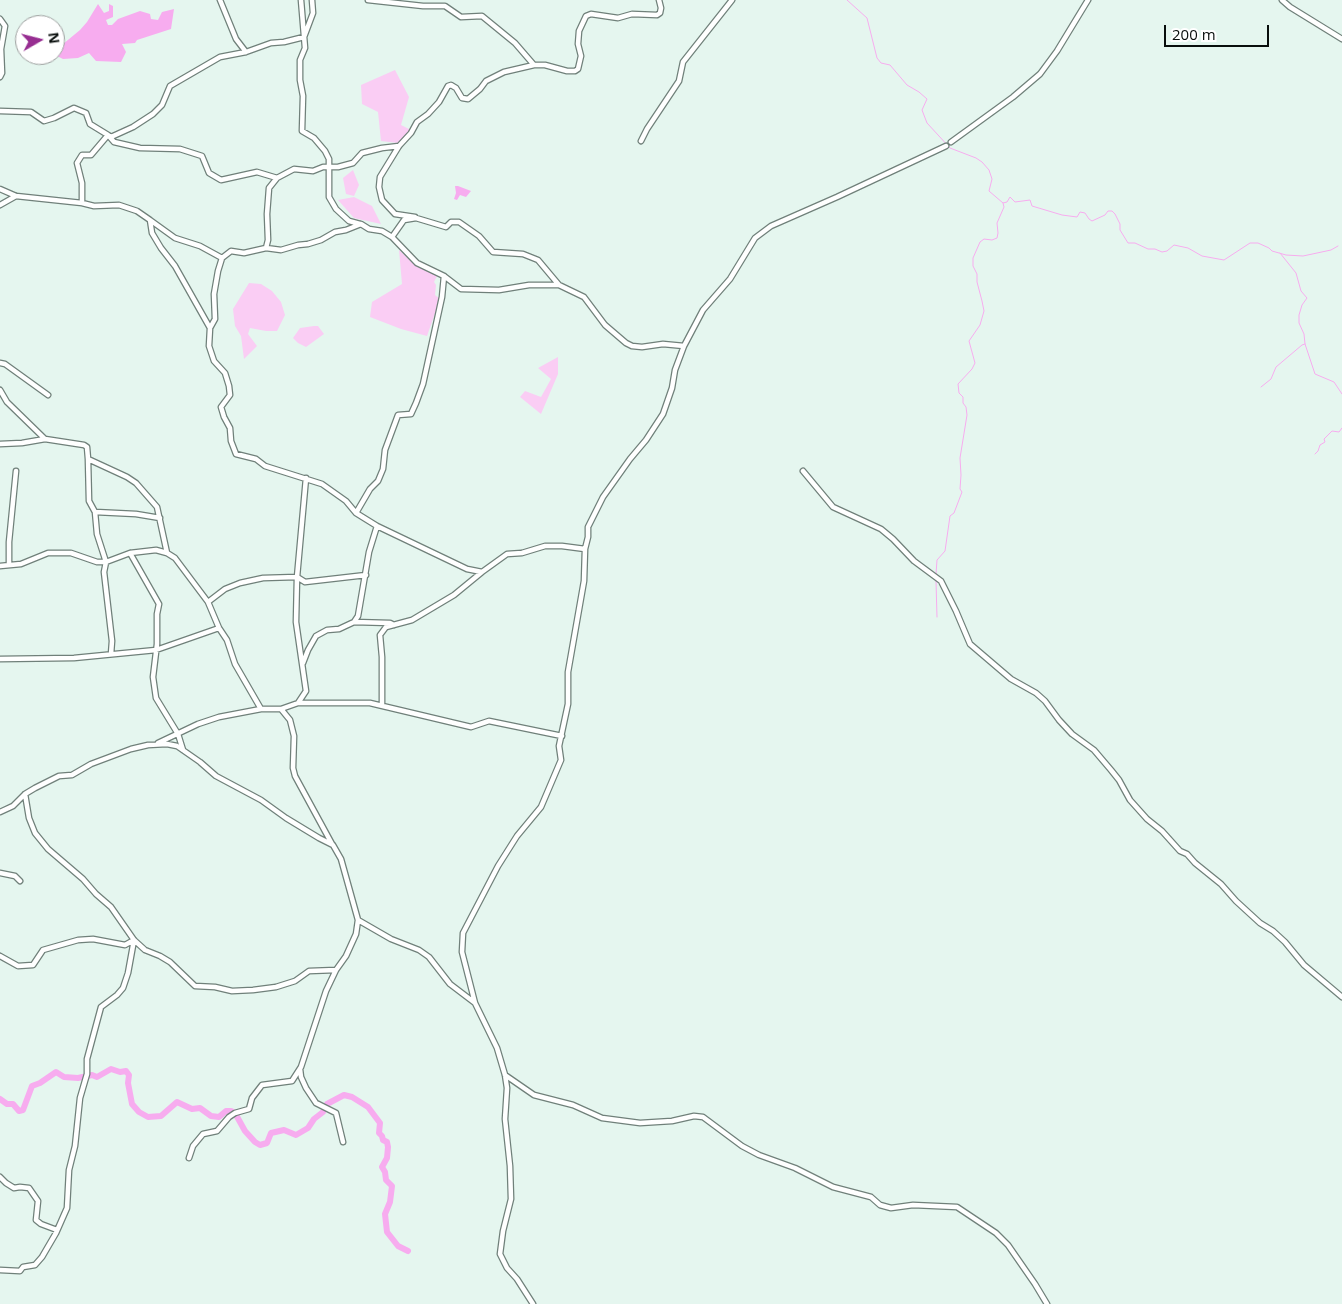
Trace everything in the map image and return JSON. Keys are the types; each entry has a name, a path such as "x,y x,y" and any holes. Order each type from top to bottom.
{"street":[{"path":"220,0 236,39 246,52"},
{"path":"300,0 305,48 300,60 300,80 303,96 302,131 314,138 325,151 330,166 329,197 336,209 349,221 370,229 382,231 392,237 418,263 444,276 461,288 499,290 529,285 559,285"},
{"path":"304,37 313,13 312,0"},
{"path":"368,0 423,6 445,6 461,17 482,16 515,43 534,64"},
{"path":"659,0 661,8 660,13 657,15 632,14 618,18 602,14 586,16 579,30 578,44 581,56 578,68 575,71 534,64 504,72 486,81 468,99 462,98 456,88 451,85 448,86 439,102 417,122 411,133 399,146 380,177 379,187 382,200 395,214 446,227 451,222 463,224 479,236 493,252 523,254 538,260 559,285 584,297 605,325 626,343 637,347 663,344 684,346"},
{"path":"641,140 679,81 683,62 732,0"},
{"path":"952,142 1013,97 1040,74 1057,51 1088,0"},
{"path":"1282,0 1342,39"},
{"path":"0,19 5,26 1,49 2,74 0,77"},
{"path":"108,135 111,137 133,127 154,114 162,105 170,86 220,58 246,52 270,43 304,37"},
{"path":"0,111 31,112 44,120 54,118 74,108 86,113 90,124 108,135 114,142 140,148 190,151 202,156 209,172 221,180 257,172 276,178"},
{"path":"82,202 82,183 77,163 82,155 91,155 108,135"},
{"path":"266,248 270,188 276,178 294,169 313,172 330,166 353,163 362,153 399,146"},
{"path":"533,1304 517,1279 507,1268 500,1254 510,1199 510,1166 504,1118 507,1088 506,1076 497,1048 475,1003 462,952 463,933 498,866 540,807 560,760 559,746 568,704 568,672 584,581 584,550 588,537 588,527 603,497 663,414 672,388 675,370 684,346 703,310 730,279 755,238 771,226 946,146"},
{"path":"0,189 16,196 82,202 94,206 119,205 137,211 175,238 200,246 222,258"},
{"path":"0,205 16,196"},
{"path":"392,237 404,220 416,218"},
{"path":"150,220 152,233 175,266 210,328"},
{"path":"361,224 335,232 321,240 308,244 281,250 266,248 244,253 232,251 222,258 214,294 215,319 210,328 208,346 214,361 225,373 229,386 230,395 221,407 230,428 231,441 236,454 256,459 266,466 322,484 346,501 356,513 377,526 467,569 482,572"},
{"path":"356,513 370,489 378,481 383,469 385,450 398,415 411,414 423,384 442,297 444,276"},
{"path":"0,363 5,364 48,395"},
{"path":"0,390 7,402 45,440"},
{"path":"0,444 22,444 45,440 84,445 86,447 89,501 95,512 97,534 106,562 104,572 112,641 111,654"},
{"path":"88,459 136,483 157,507 168,553"},
{"path":"9,565 9,531 16,471"},
{"path":"803,471 833,507 881,529 914,561 941,581 970,644 1011,679 1036,693 1045,701 1072,734 1094,750 1111,770 1130,800 1147,819 1162,831 1180,851 1221,884 1260,924 1279,936 1304,965 1342,997"},
{"path":"298,703 306,691 296,622 297,577 306,478"},
{"path":"95,512 136,514 160,518"},
{"path":"354,622 358,616 369,552 377,526"},
{"path":"382,706 380,635 386,627 412,620 454,595 507,554 522,553 552,545 584,550"},
{"path":"0,566 21,564 48,553 71,554 97,562 106,562 130,553 156,550 168,553 175,558 208,602 219,628 227,640 235,664 261,709"},
{"path":"130,553 159,604 153,677 156,698 178,734 184,750"},
{"path":"208,602 225,590 240,583 263,578 297,577 305,582 366,575"},
{"path":"302,666 316,636 328,630 339,629 354,622 390,623 394,625"},
{"path":"0,659 74,658 156,650 219,628"},
{"path":"0,812 13,806 25,794 60,776 72,774 91,764 132,749 157,744 218,717 261,709 281,709 298,703 370,703 471,727 489,721 562,736"},
{"path":"189,1158 193,1146 203,1134 217,1131 229,1117 249,1109 252,1098 262,1084 292,1081 300,1068 320,1004 356,934 358,920 341,859 295,776 293,768 292,727 287,714 281,709"},
{"path":"157,744 177,746 184,750 216,776 261,800 286,818 332,845"},
{"path":"25,794 29,818 35,833 48,849 111,906 134,940 145,950 170,962 195,986 215,987 232,992 276,987 295,981 309,972 336,970"},
{"path":"0,873 15,876 20,881"},
{"path":"358,920 391,939 419,950 434,962 450,984 475,1003"},
{"path":"0,956 18,966 33,965 43,950 78,940 93,938 125,944 134,940"},
{"path":"0,1270 20,1271 23,1267 35,1265 57,1230 67,1208 69,1170 75,1146 80,1098 87,1074 87,1059 101,1007 123,988 128,973 134,940"},
{"path":"300,1068 301,1077 306,1088 316,1103 336,1114 343,1142"},
{"path":"506,1076 534,1095 573,1106 602,1118 640,1123 672,1121 694,1116 703,1117 742,1146 834,1187 870,1198 880,1205 891,1208 913,1205 957,1207 996,1233 1008,1245 1047,1304"},
{"path":"0,1177 14,1188 29,1188 38,1201 36,1220 57,1230"}],"shaded area":[{"path":"98,4 104,13 109,11 109,4 113,6 113,17 106,20 108,25 112,25 118,19 140,11 150,14 151,19 158,20 162,12 174,9 171,29 137,40 135,43 122,44 126,52 121,62 96,61 89,53 78,58 65,59 65,42 87,22"},
{"path":"395,70 409,97 401,125 411,130 407,138 398,143 381,141 378,112 362,104 361,85"},
{"path":"353,170 359,185 354,196 346,194 343,178"},
{"path":"455,186 471,191 466,197 460,195 457,200 454,199 456,193"},
{"path":"354,197 372,206 381,224 354,218 338,200"},
{"path":"399,250 416,266 438,274 434,282 436,285 435,295 440,299 427,336 401,329 370,317 372,302 402,284"},
{"path":"249,283 261,284 272,291 281,302 285,315 277,331 250,328 248,334 257,346 244,359 241,336 235,326 233,309"},
{"path":"318,326 324,334 306,347 293,338 300,328"},
{"path":"558,357 558,374 541,414 520,397 525,391 541,397 551,379 538,368"}],"waterway":[{"path":"847,0 867,18 877,58 881,63 890,65 907,85 927,99 922,110 927,123 950,148 976,158 989,170 992,179 989,191 1003,203 1007,202 1010,197 1015,202 1030,200 1032,206 1062,215 1077,217 1080,212 1085,213 1092,221 1105,215 1108,211 1112,211 1128,243 1135,243 1148,249 1162,252 1167,251 1174,245 1188,248 1202,256 1224,260 1250,243 1258,243 1272,251 1286,255 1303,256 1331,250 1338,246"},
{"path":"936,574 937,560 945,551 950,516 954,513 962,492 960,489 960,458 967,415 963,397 959,393 958,384 975,363 969,341 980,325 984,311 977,274 973,266 973,258 980,242 984,239 992,240 997,238 997,223 1004,207 1003,203"},
{"path":"1280,253 1296,273 1301,291 1307,298 1302,305 1299,323 1315,374 1334,382 1342,394"},
{"path":"1261,387 1271,379 1276,367 1305,344"},
{"path":"1315,454 1320,445 1325,442 1324,439 1332,431 1339,432 1342,428"},
{"path":"936,581 937,617"},
{"path":"0,1099 7,1104 13,1104 19,1111 23,1110 32,1086 56,1072 64,1077 78,1078 92,1075 97,1077 111,1069 120,1072 126,1071 129,1075 128,1083 132,1104 139,1112 148,1117 161,1116 177,1102 192,1109 200,1108 211,1116 219,1117 226,1111 231,1111 235,1113 245,1131 260,1145 267,1143 271,1133 284,1130 296,1135 308,1128 314,1119 323,1112 327,1104 344,1095 352,1097 368,1107 380,1123 379,1133 383,1140 387,1142 387,1158 382,1167 386,1180 392,1186 390,1202 385,1214 387,1232 398,1246 408,1251"}]}
